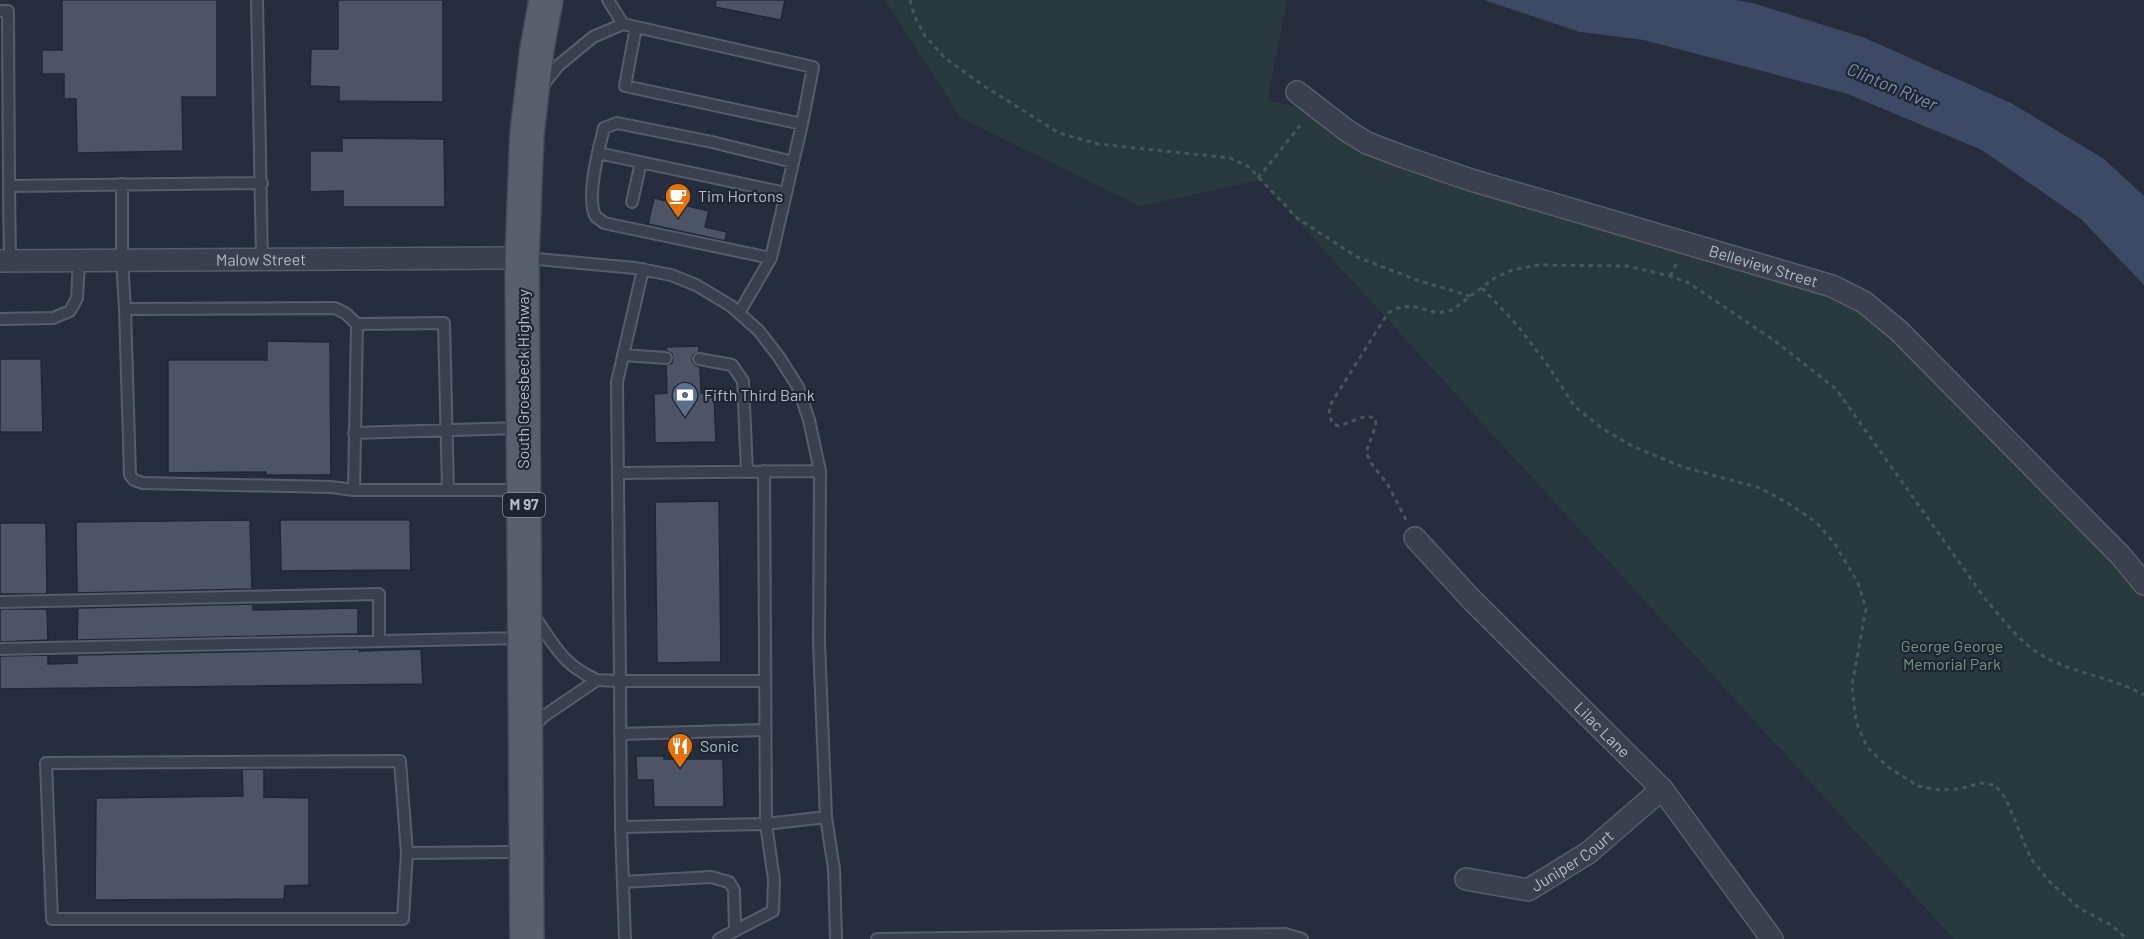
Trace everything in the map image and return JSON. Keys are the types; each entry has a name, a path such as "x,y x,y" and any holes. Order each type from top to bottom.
{"main road":[{"name":"South Groesbeck Highway","path":"527,939 522,258 527,133 546,0"}],"street":[{"name":"Belleview Street","path":"1297,92 1367,143 1404,157 1483,183 1832,286 1864,303 1899,331 2121,556 2144,584"},
{"name":"Malow Street","path":"5,261 522,258"},
{"name":"Lilac Lane","path":"1415,538 1471,599 1662,789 1772,939"},
{"name":"Juniper Court","path":"1466,879 1527,890 1587,853 1662,789"}],"lane":[{"path":"257,0 262,260"},
{"path":"608,0 623,24"},
{"path":"0,11 8,11 9,186 5,261"},
{"path":"531,99 558,65 593,37 623,24 813,67 771,258 739,313"},
{"path":"636,27 624,86 802,124"},
{"path":"771,258 604,223 597,217 593,205 592,193 598,153 604,128 617,123 712,142 793,162"},
{"path":"598,153 786,193"},
{"path":"632,202 641,162"},
{"path":"9,186 262,183"},
{"path":"122,184 122,260 130,475 134,480 143,483 331,487 354,490 524,490"},
{"path":"522,258 643,269 671,275 696,285 739,313 759,331 798,387 809,420 819,471 819,643 826,817 834,869 836,939"},
{"path":"0,318 52,318 70,311 77,298 79,261"},
{"path":"625,939 621,827 617,382 643,269"},
{"path":"125,309 335,308 345,312 357,324 444,323 448,490"},
{"path":"354,490 357,324"},
{"path":"623,355 666,358"},
{"path":"699,359 732,365 743,381 747,472"},
{"path":"354,433 523,428"},
{"path":"719,939 773,911 774,880 766,824 764,471"},
{"path":"619,473 819,471"},
{"path":"0,602 379,594 379,641"},
{"path":"524,604 562,658 584,675 597,680 765,681"},
{"path":"0,649 525,638"},
{"path":"525,741 534,725 597,680"},
{"path":"620,734 765,730"},
{"path":"400,760 407,853 403,919 52,918 46,763 400,760"},
{"path":"621,827 766,824 826,817"},
{"path":"407,853 526,852"},
{"path":"623,882 711,876 729,882 734,890 735,931"},
{"path":"877,939 1285,934 1302,939"}],"path":[{"path":"910,0 914,15 925,36 945,58 984,86 1059,133 1098,144 1230,158 1249,167 1297,218 1357,257 1417,280 1472,297"},
{"path":"1258,178 1315,106"},
{"path":"1415,538 1388,485 1371,463 1366,452 1376,425 1375,418 1366,416 1339,426 1333,424 1329,414 1330,405 1388,313 1398,308 1411,306 1438,313 1452,310 1493,279 1512,270 1538,265 1627,266 1689,283 1775,341 1836,389 1986,600 2012,630 2042,656 2144,695"},
{"path":"1482,288 1518,326 1550,367 1575,407 1603,429 1632,446 1683,467 1760,488 1816,522 1835,544 1858,583 1866,609 1852,685 1856,722 1868,747 1888,767 1918,786 1939,790 1959,789 1982,783 1995,785 2006,799 2031,859 2050,882 2079,908 2111,925 2127,939"}],"green space":[{"name":"George George Memorial Park","path":"885,0 1287,0 1267,100 1325,113 1367,143 1864,302 2144,584 2144,939 1954,939 1260,180 1140,206 961,118"}],"water":[{"name":"Clinton River","path":"1484,0 1736,0 1756,4 1865,38 2011,103 2104,159 2144,196 2144,285 2081,219 1982,150 1845,93 1644,40 1580,32"}],"building":[{"path":"62,0 217,0 217,97 182,97 183,151 77,153 76,99 64,99 64,74 42,74 42,50 62,50"},
{"path":"338,0 443,0 443,102 339,101 339,87 310,86 311,49 338,49"},
{"path":"716,0 785,0 781,20 715,7"},
{"path":"342,138 444,139 445,207 343,207 343,191 310,192 310,151 342,151"},
{"name":"Tim Hortons","path":"654,198 709,211 705,227 727,232 725,241 648,224"},
{"path":"267,341 330,342 331,475 266,475 266,472 168,473 168,360 267,360"},
{"name":"Fifth Third Bank","path":"699,346 699,352 693,355 692,361 700,367 701,393 714,393 716,442 655,443 654,394 667,393 666,365 672,363 673,359 666,347"},
{"path":"0,359 41,359 43,432 0,432"},
{"path":"719,501 721,662 657,663 655,502"},
{"path":"250,520 252,589 77,593 76,522"},
{"path":"280,520 410,520 411,570 281,571"},
{"path":"0,523 46,523 47,594 0,594"},
{"path":"253,604 253,610 358,608 358,634 77,640 78,608"},
{"path":"0,609 47,609 48,640 0,642"},
{"path":"359,649 359,651 421,649 423,684 0,689 0,656 48,655 48,664 77,663 77,655"},
{"path":"636,756 664,756 664,759 723,759 724,807 654,807 653,780 637,780"},
{"path":"242,769 264,769 264,797 309,798 309,885 285,886 284,899 95,900 96,798 243,796"}],"place":[{"name":"Tim Hortons","path":"678,219"},
{"name":"Fifth Third Bank","path":"685,418"},
{"name":"Sonic","path":"680,769"}]}
